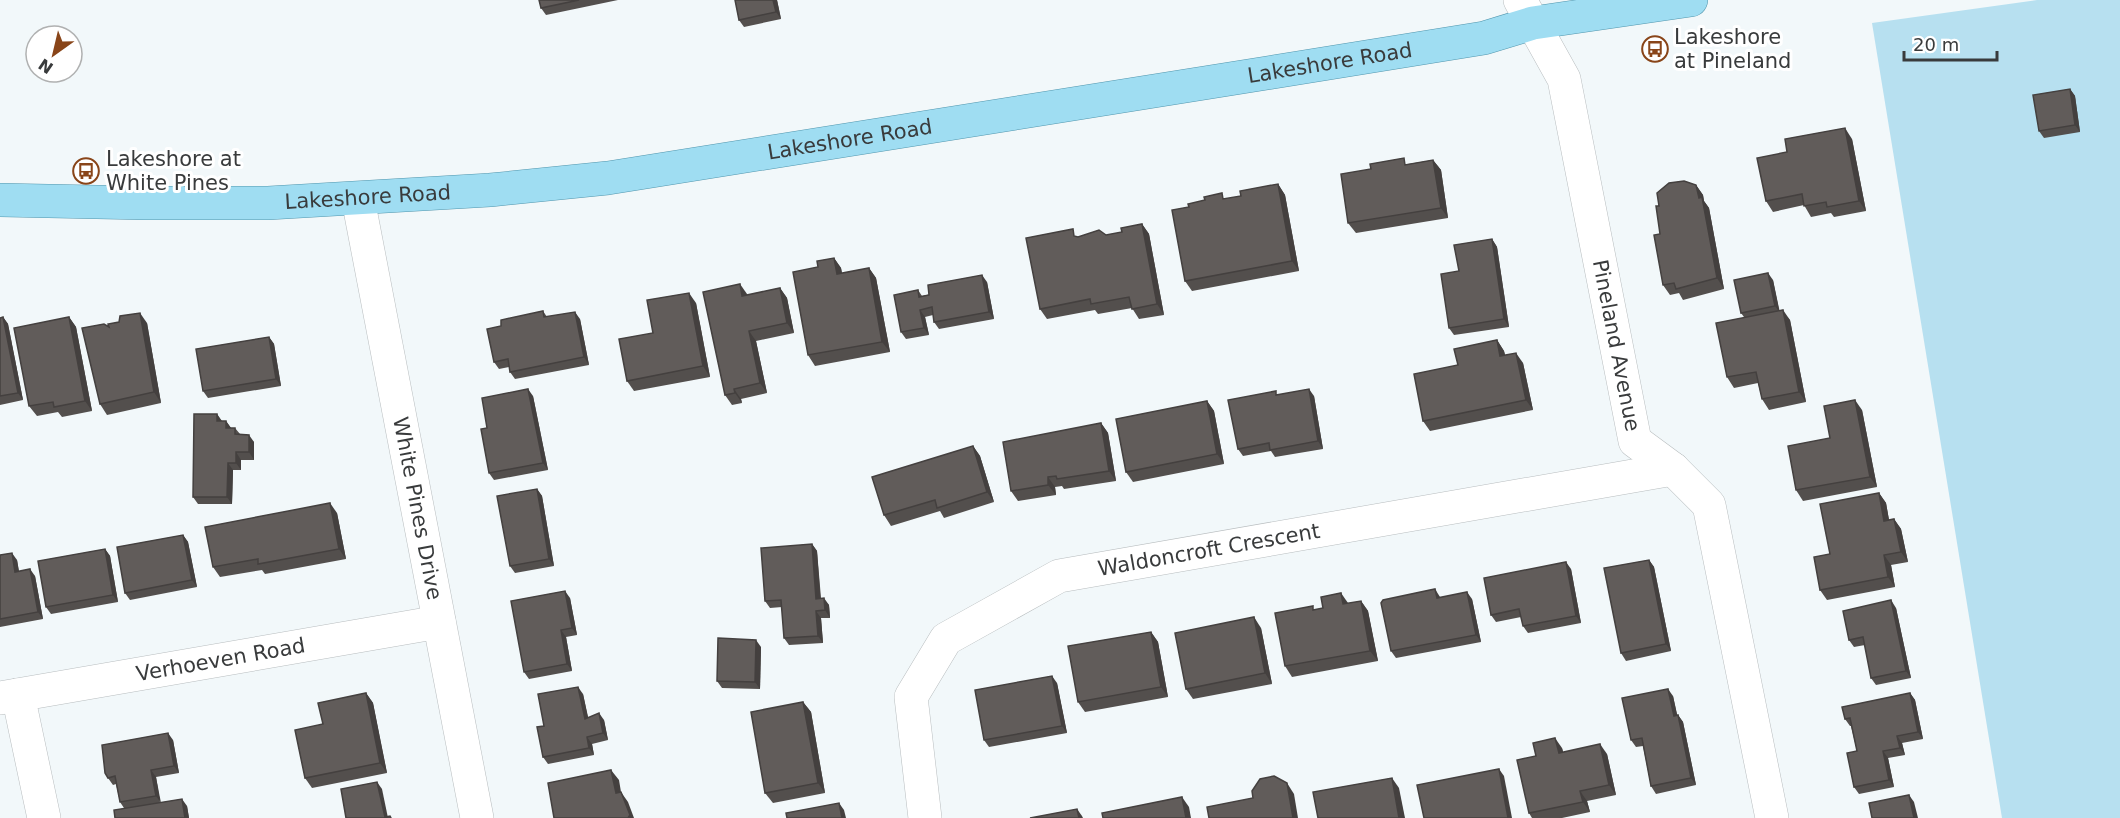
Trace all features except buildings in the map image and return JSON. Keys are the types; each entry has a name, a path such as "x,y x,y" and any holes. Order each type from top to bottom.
{"main road":[{"name":"Lakeshore Road","path":"0,200 268,203 489,190 620,176 1484,38 1527,12 1691,0"}],"street":[{"name":"Pineland Avenue","path":"1527,12 1564,79 1635,441 1673,469 1709,505 1772,818"},
{"name":"White Pines Drive","path":"358,199 477,818"},
{"name":"Waldoncroft Crescent","path":"925,818 911,697 946,639 1059,576 1673,469"},
{"name":"Verhoeven Road","path":"9,697 439,622"},
{"path":"9,697 44,818"}],"shaded area":[{"path":"2037,0 2120,0 2120,818 2002,818 1872,23"}],"place":[{"name":"Lakeshore at Pineland","path":"1655,49"},
{"name":"Lakeshore at White Pines","path":"86,171"}]}
